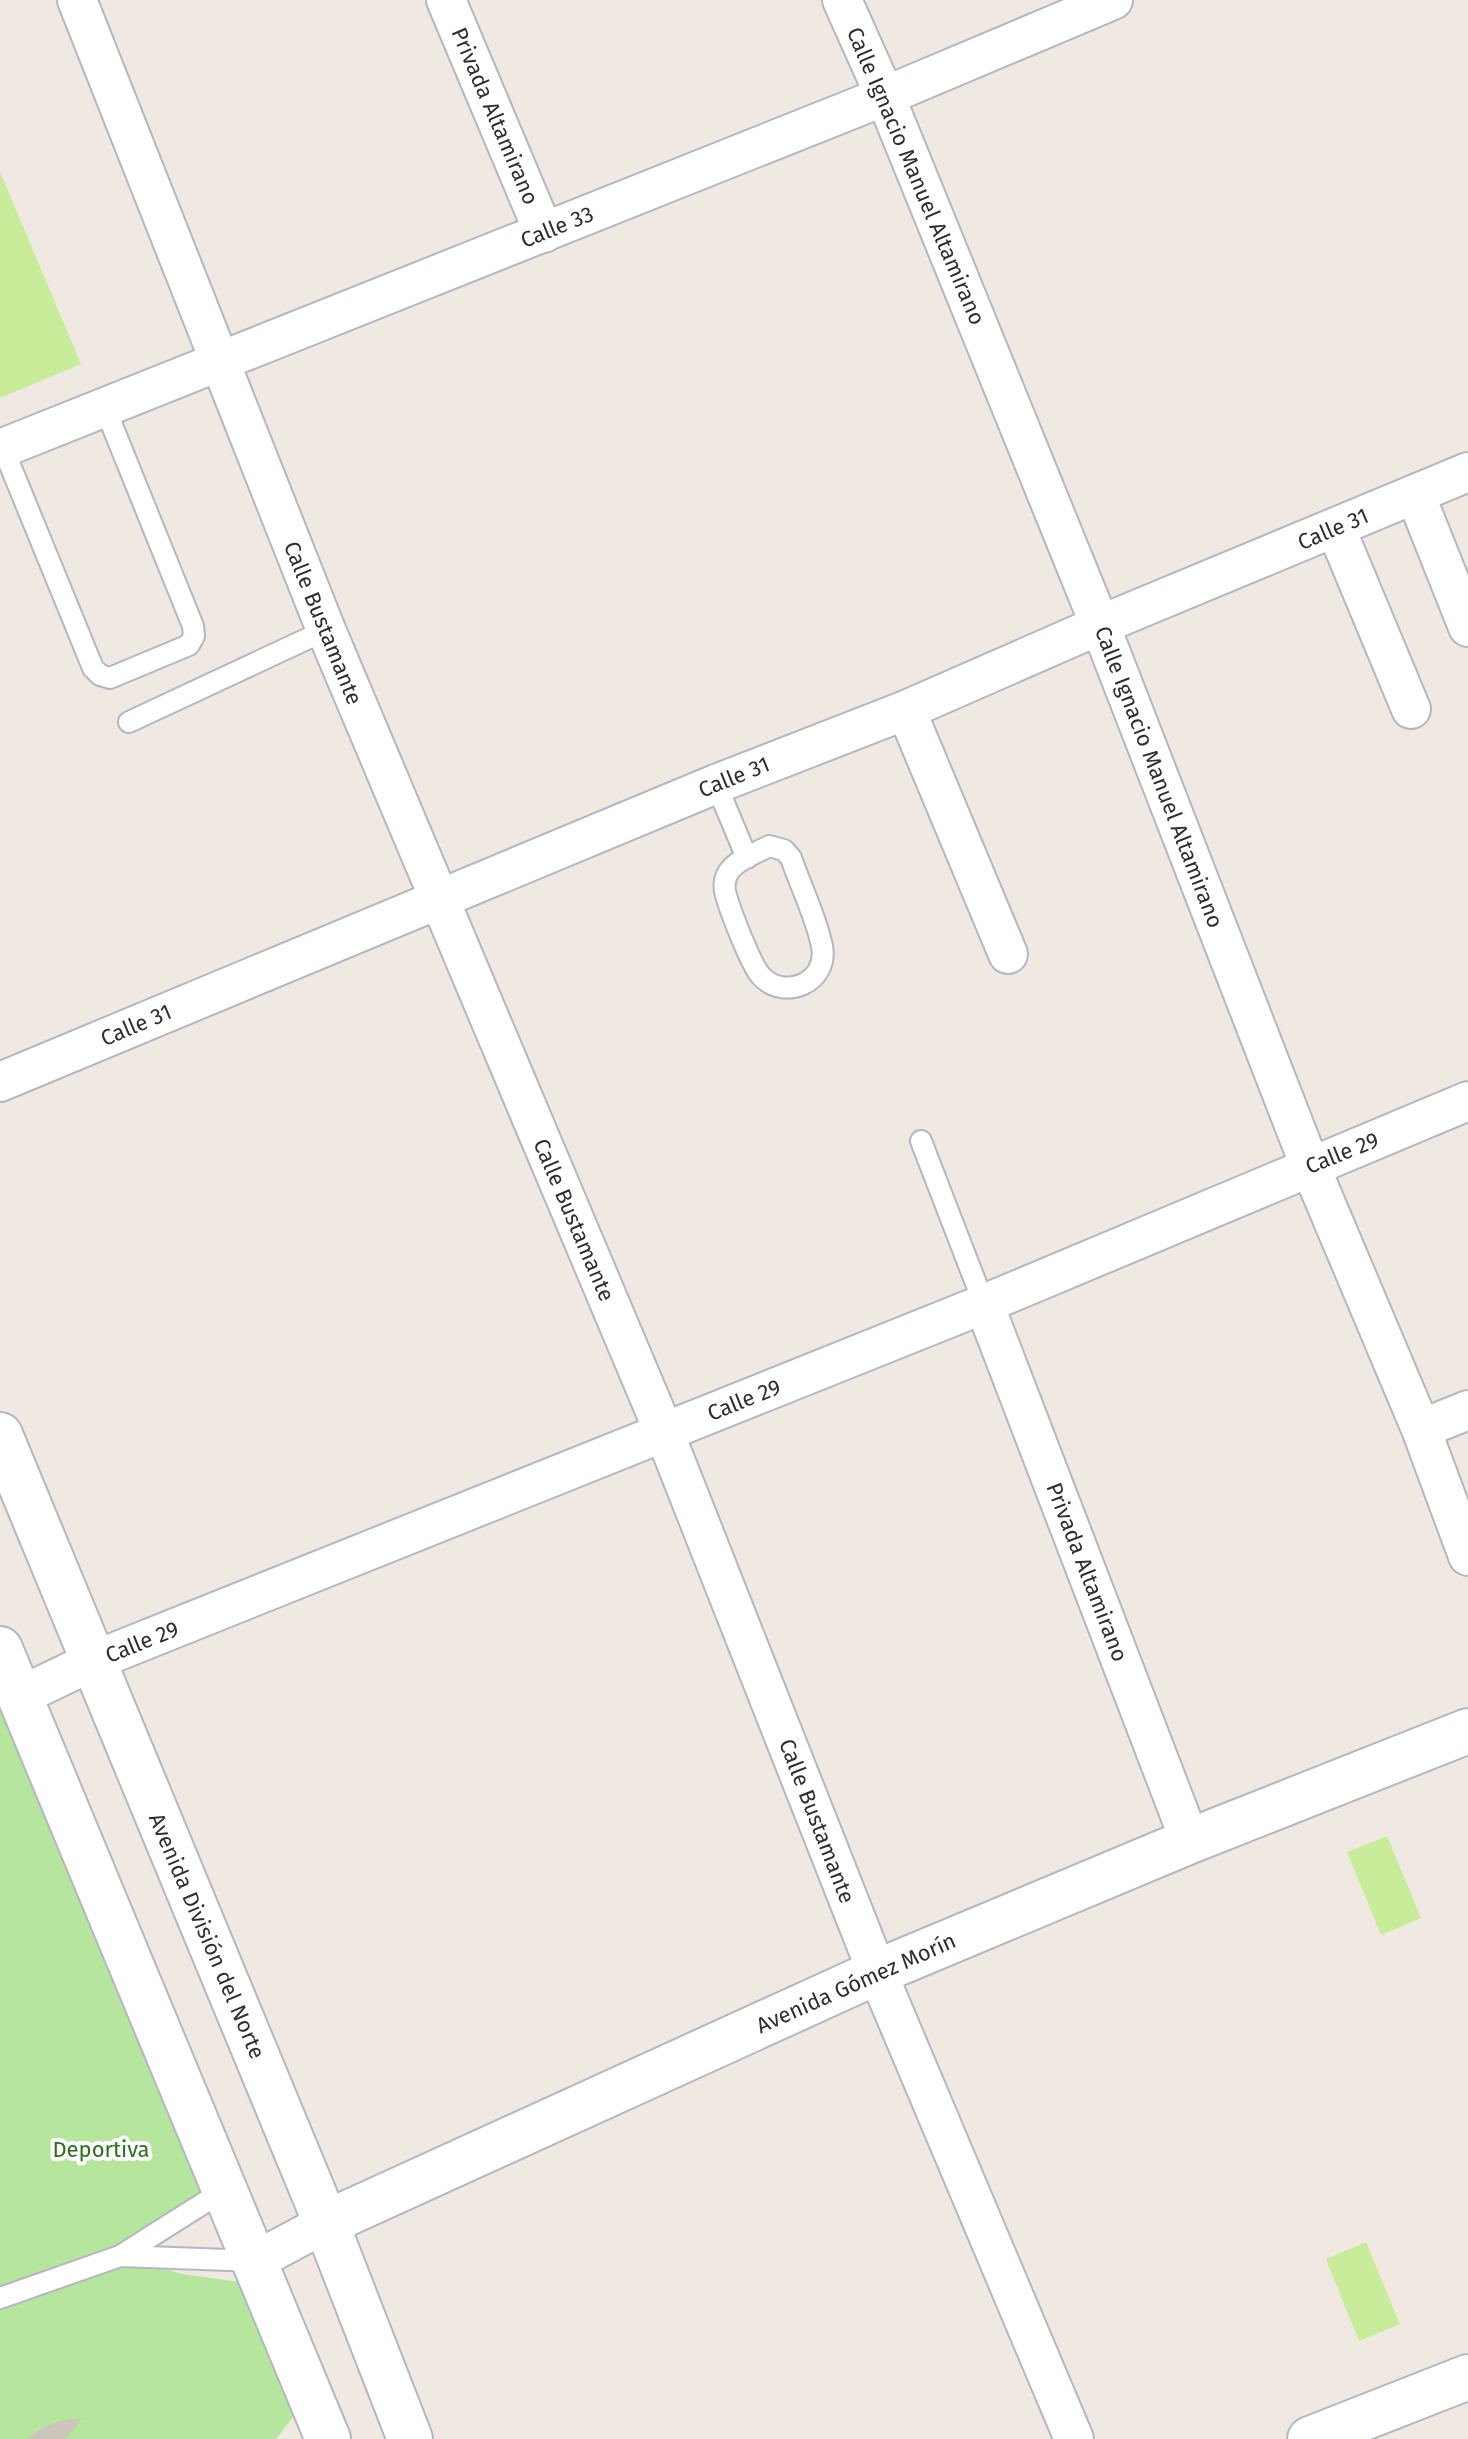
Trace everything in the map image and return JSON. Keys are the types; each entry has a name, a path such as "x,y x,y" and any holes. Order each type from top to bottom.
{"main road":[{"name":"Avenida División del Norte","path":"0,1435 326,2223 410,2439"},
{"path":"0,1649 226,2189 316,2431"},
{"name":"Avenida Gómez Morín","path":"326,2223 877,1972 1190,1841 1468,1731"},
{"path":"1310,2439 1468,2377"}],"street":[{"name":"Calle Bustamante","path":"77,0 326,630 664,1432 877,1972 1074,2439"},
{"name":"Privada Altamirano","path":"446,0 544,233"},
{"name":"Calle Ignacio Manuel Altamirano","path":"842,0 885,96 1100,625 1310,1166 1421,1429 1468,1556"},
{"name":"Calle 33","path":"2,448 885,96 1113,0"},
{"name":"Calle 31","path":"0,1082 716,784 906,710 1100,625 1468,472"},
{"path":"1415,494 1468,627"},
{"path":"1336,529 1411,709"},
{"path":"906,710 1008,954"},
{"name":"Calle 29","path":"18,1697 93,1661 984,1304 1468,1101"},
{"name":"Privada Altamirano","path":"984,1304 1190,1841"},
{"path":"1421,1429 1468,1410"},
{"name":"Avenida Gómez Morín","path":"255,2261 326,2223"}],"lane":[{"path":"2,448 93,668 100,675 110,678 189,645 194,636 193,626 105,408"},
{"path":"129,722 326,630"},
{"path":"716,784 747,858"},
{"path":"769,846 784,850 791,858 822,947 822,967 815,978 805,985 774,984 760,975 752,961 724,886 733,866 747,858 769,846"},
{"path":"921,1141 984,1304"},
{"path":"0,2298 120,2256 226,2189"},
{"path":"120,2256 255,2261"}],"green space":[{"path":"0,172 81,364 0,398"},
{"name":"Deportiva","path":"0,1636 226,2189 121,2256 182,2274 247,2283 296,2413 276,2439 0,2439"},
{"path":"1387,1836 1421,1918 1381,1935 1347,1852"},
{"path":"1366,2242 1400,2324 1359,2341 1326,2259"}],"building":[{"path":"80,2419 64,2439 28,2439 44,2428"}]}
